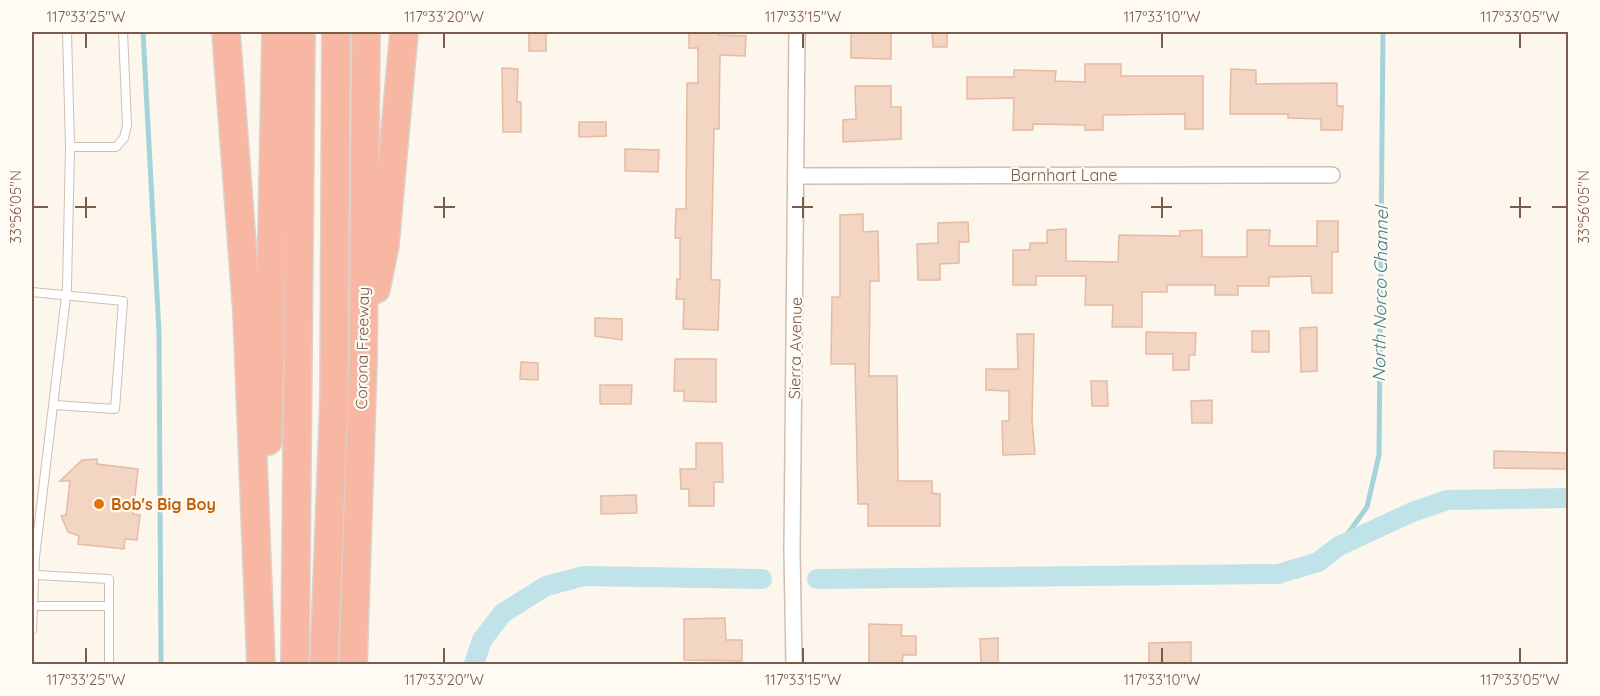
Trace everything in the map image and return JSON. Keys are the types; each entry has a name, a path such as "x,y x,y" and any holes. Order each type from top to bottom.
{"highway":[{"path":"225,32 247,312 262,664"},
{"path":"262,664 276,32"},
{"path":"295,664 301,32"},
{"path":"324,664 334,400 336,32"},
{"name":"Corona Freeway","path":"353,664 363,361 366,32"},
{"path":"363,361 385,244 405,32"}],"street":[{"name":"Sierra Avenue","path":"794,664 792,551 797,32"},
{"name":"Barnhart Lane","path":"797,176 1332,175"}],"lane":[{"path":"32,630 36,575 33,557 66,296 70,147 67,32"},
{"path":"70,147 116,147 124,138 127,125 123,32"},
{"path":"32,292 123,301 115,409 54,405"},
{"path":"36,575 110,579 109,664"},
{"path":"35,606 109,606"}],"building":[{"path":"529,32 546,32 546,51 529,51"},
{"path":"689,32 720,32 719,35 746,36 745,56 720,55 719,129 714,129 711,280 720,280 718,330 683,329 684,299 676,299 677,279 680,279 680,238 675,238 676,209 686,209 687,83 698,83 698,48 689,48"},
{"path":"851,32 891,32 891,59 851,58"},
{"path":"932,32 947,32 947,47 933,47"},
{"path":"1085,64 1121,64 1121,76 1203,76 1203,129 1185,129 1185,114 1103,115 1103,130 1085,130 1085,125 1033,124 1033,130 1013,130 1014,98 967,99 967,77 1014,77 1014,70 1056,71 1055,81 1085,82"},
{"path":"502,68 518,69 517,102 521,102 521,132 503,132"},
{"path":"1231,69 1256,70 1256,84 1337,83 1337,106 1343,106 1342,130 1321,130 1321,119 1288,118 1288,114 1230,114"},
{"path":"855,86 891,86 891,107 901,107 901,139 843,142 843,120 856,119"},
{"path":"579,122 606,122 606,136 579,137"},
{"path":"625,149 659,150 658,172 625,171"},
{"path":"863,214 863,232 878,231 879,281 870,281 869,376 897,376 898,481 932,481 932,493 940,494 940,526 868,526 868,504 858,504 855,364 831,364 832,297 840,297 840,215"},
{"path":"1317,221 1338,221 1338,252 1332,252 1332,293 1312,293 1311,276 1269,277 1269,286 1238,286 1238,295 1215,295 1215,285 1167,285 1167,292 1142,292 1142,327 1112,327 1113,305 1085,305 1086,276 1036,276 1036,285 1013,285 1013,250 1030,250 1030,243 1047,243 1047,230 1066,229 1066,261 1118,262 1119,235 1180,236 1180,231 1202,230 1202,257 1247,257 1247,230 1270,230 1269,246 1317,246"},
{"path":"968,222 969,242 959,242 959,263 940,264 940,280 918,280 917,244 938,243 938,223"},
{"path":"595,318 622,319 622,340 595,336"},
{"path":"1317,327 1317,371 1301,372 1300,328"},
{"path":"1252,331 1269,331 1269,352 1252,352"},
{"path":"1146,332 1196,333 1195,355 1189,355 1189,370 1173,370 1173,354 1146,354"},
{"path":"1017,334 1034,334 1032,420 1035,454 1003,455 1002,421 1009,421 1009,391 986,390 986,369 1018,369"},
{"path":"675,359 716,359 716,402 684,401 684,391 674,391"},
{"path":"521,362 538,363 538,380 520,379"},
{"path":"1091,381 1107,381 1108,406 1092,406"},
{"path":"600,385 632,385 631,404 600,404"},
{"path":"1212,400 1212,423 1192,423 1191,401"},
{"path":"696,443 722,443 723,482 714,482 714,506 689,506 689,489 681,489 680,469 696,469"},
{"path":"1494,451 1569,453 1569,469 1494,468"},
{"name":"Bob's Big Boy","path":"97,459 97,464 138,469 133,514 140,515 137,540 125,539 124,549 78,544 79,536 68,532 61,516 66,515 70,481 60,481 82,460"},
{"path":"636,495 637,513 601,514 601,496"},
{"path":"725,618 726,640 742,640 742,661 684,660 684,619"},
{"path":"869,624 902,625 901,636 916,636 916,655 903,655 902,664 869,664"},
{"path":"998,638 998,664 981,664 980,639"},
{"path":"1191,642 1191,664 1149,664 1149,643"}],"waterway":[{"path":"143,32 159,332 161,664"},
{"name":"North Norco Channel","path":"1339,546 1367,507 1379,455 1383,32"},
{"path":"817,579 1278,574 1318,562 1339,546 1410,513 1447,500 1568,498"},
{"path":"474,664 482,640 503,613 546,586 584,576 762,579"}],"place":[{"name":"Bob's Big Boy","path":"99,504"}]}
